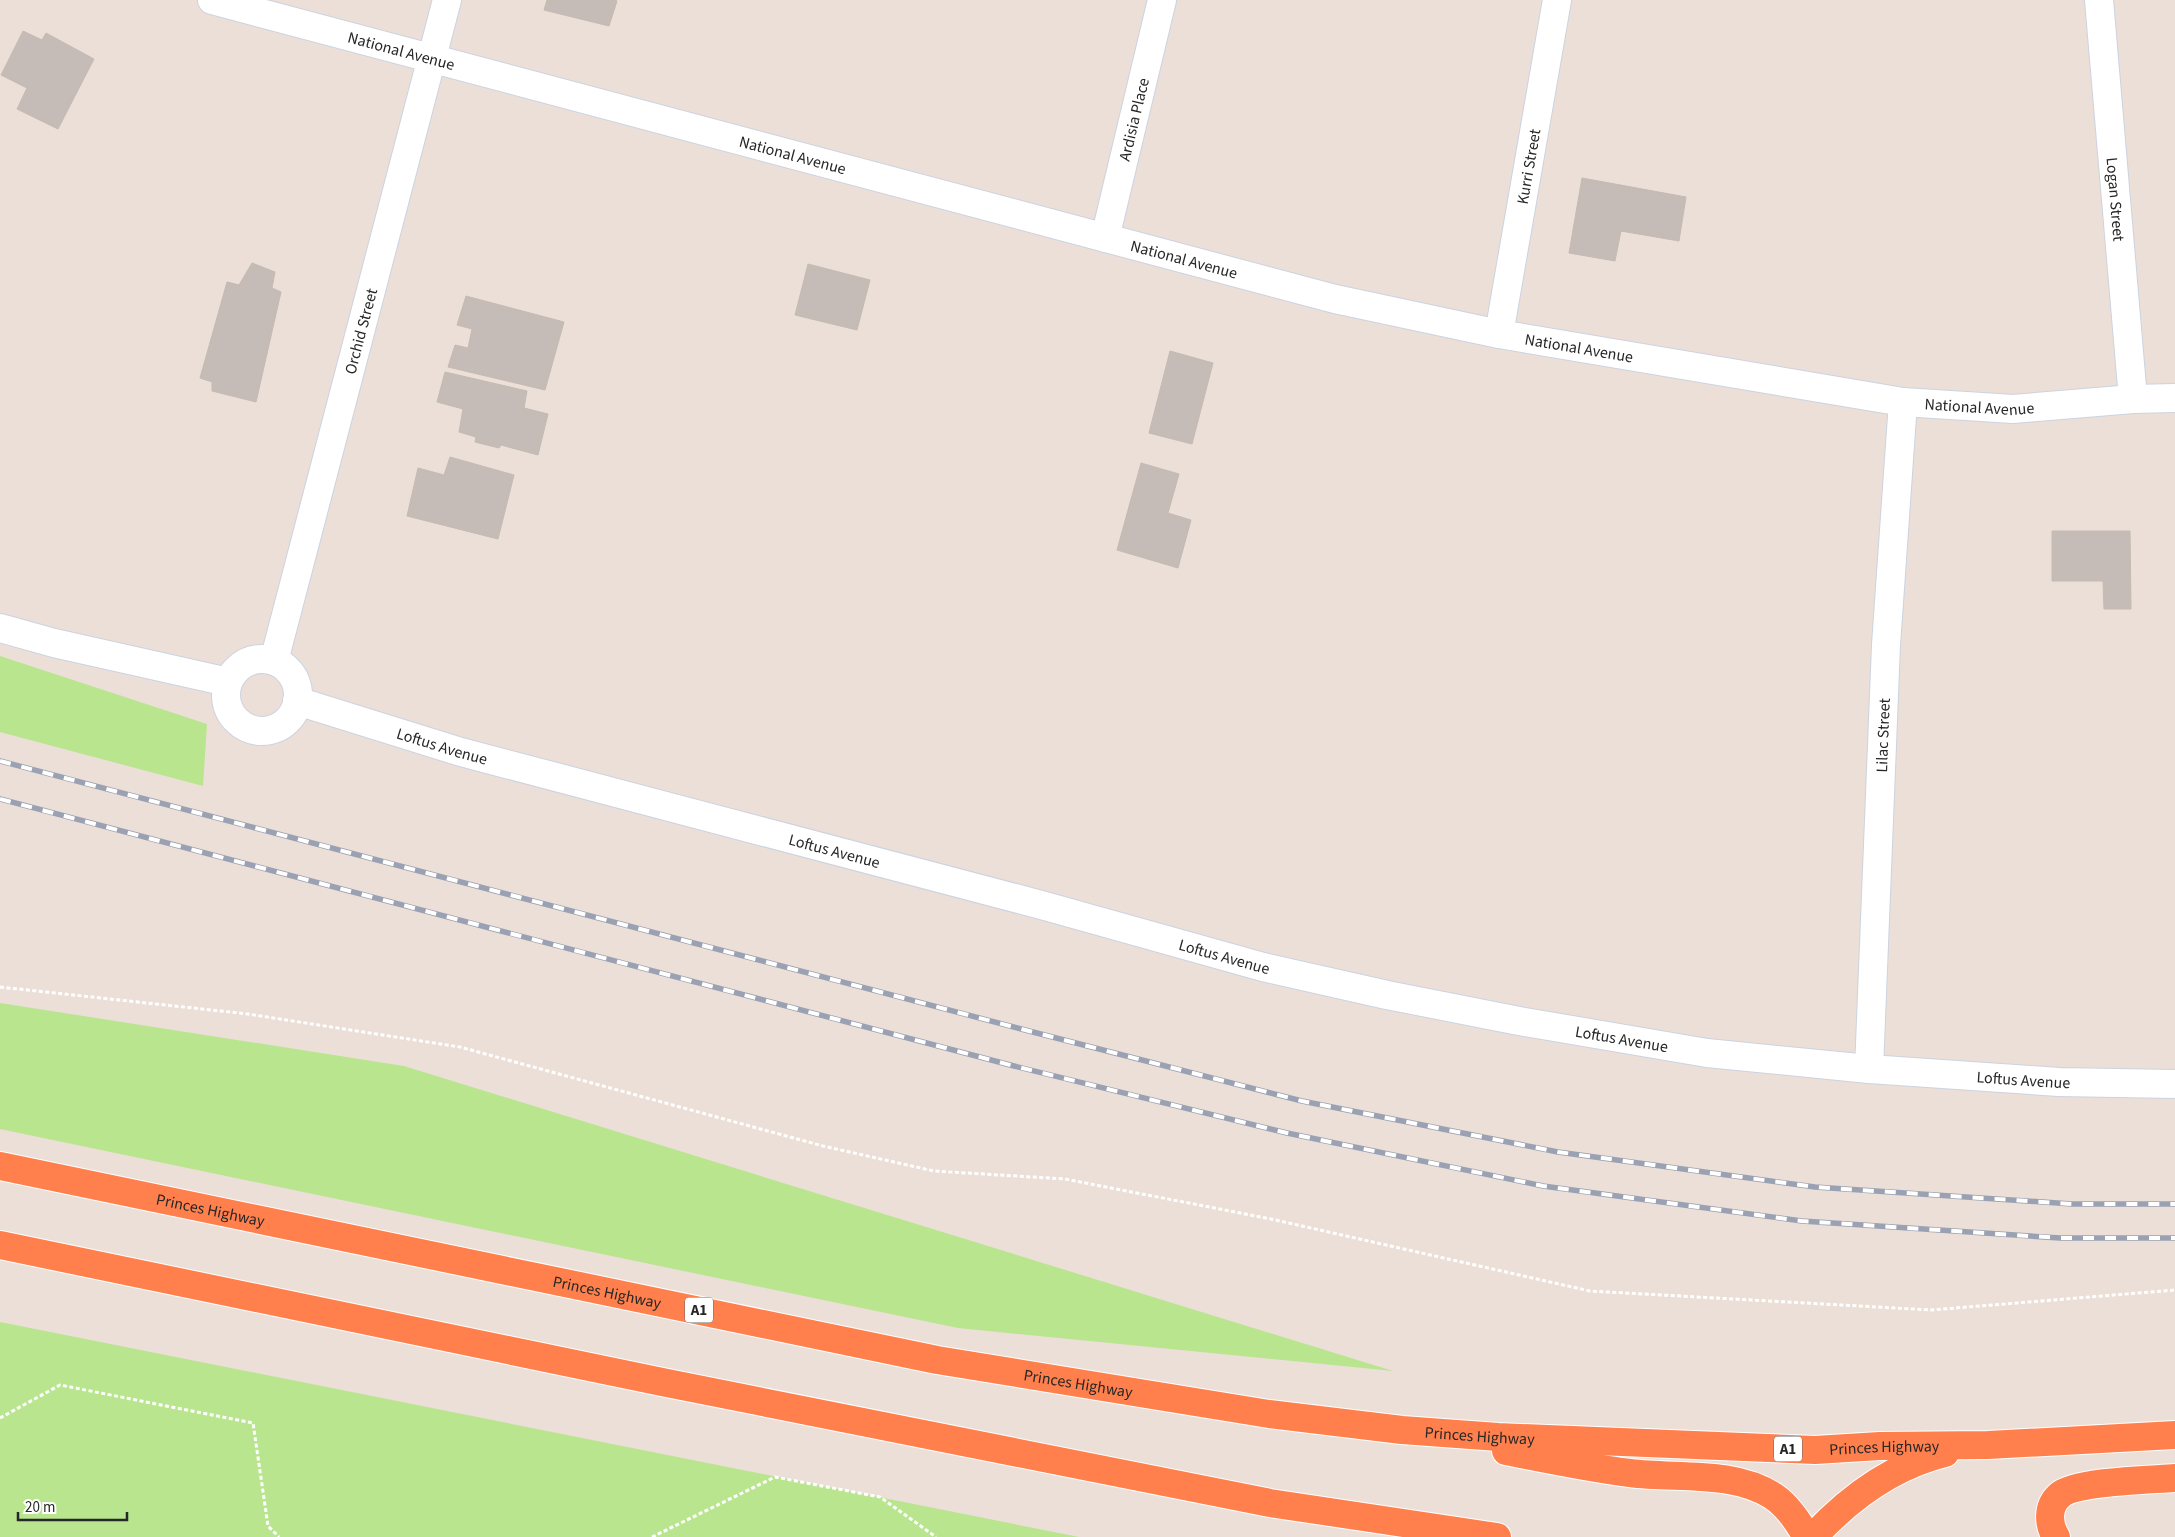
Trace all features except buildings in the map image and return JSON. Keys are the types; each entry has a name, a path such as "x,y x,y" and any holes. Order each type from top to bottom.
{"highway":[{"name":"Princes Highway","path":"0,1166 937,1360 1269,1414 1402,1430 1498,1437 1815,1450 1880,1446 1988,1445 2175,1435"},
{"path":"0,1245 676,1385 1260,1501 1497,1537"},
{"path":"1402,1430 1588,1467 1632,1474 1713,1479 1745,1485 1759,1489 1778,1500 1808,1537"},
{"path":"1813,1537 1838,1510 1864,1490 1890,1475 1918,1461 1988,1445"},
{"path":"2056,1537 2052,1528 2050,1514 2055,1501 2068,1490 2088,1486 2175,1478"}],"street":[{"name":"National Avenue","path":"212,0 1335,299 1499,334 1903,402 2013,409 2133,399 2175,398"},
{"name":"Orchid Street","path":"274,661 447,0"},
{"name":"Ardisia Place","path":"1105,238 1162,0"},
{"name":"Kurri Street","path":"1499,334 1556,0"},
{"name":"Logan Street","path":"2099,0 2133,399"},
{"name":"Lilac Street","path":"1869,1069 1886,645 1903,402"},
{"path":"0,628 54,644 228,682"},
{"path":"252,660 274,661 291,673 296,681 298,702 294,713 287,722 264,731 253,730 241,725 233,717 227,706 225,694 228,682 233,673 252,660"},
{"name":"Loftus Avenue","path":"298,702 461,752 1045,906 1263,967 1387,995 1519,1021 1706,1053 1869,1069 2059,1082 2175,1084"}],"path":[{"path":"0,987 248,1014 460,1047 823,1146 934,1171 1065,1179 1271,1220 1590,1291 1931,1310 2175,1290"},
{"path":"0,1418 60,1385 252,1423 268,1526 279,1537"},
{"path":"652,1537 775,1477 880,1497 936,1537"}],"green space":[{"path":"0,656 207,724 203,786 0,732"},
{"path":"0,1003 404,1066 1393,1371 958,1328 0,1129"},
{"path":"0,1322 1079,1537 0,1537"}],"railway":[{"path":"0,761 1302,1101 1558,1152 1815,1187 2072,1204 2175,1204"},
{"path":"0,799 1014,1066 1287,1133 1543,1186 1802,1221 2060,1238 2175,1238"}]}
